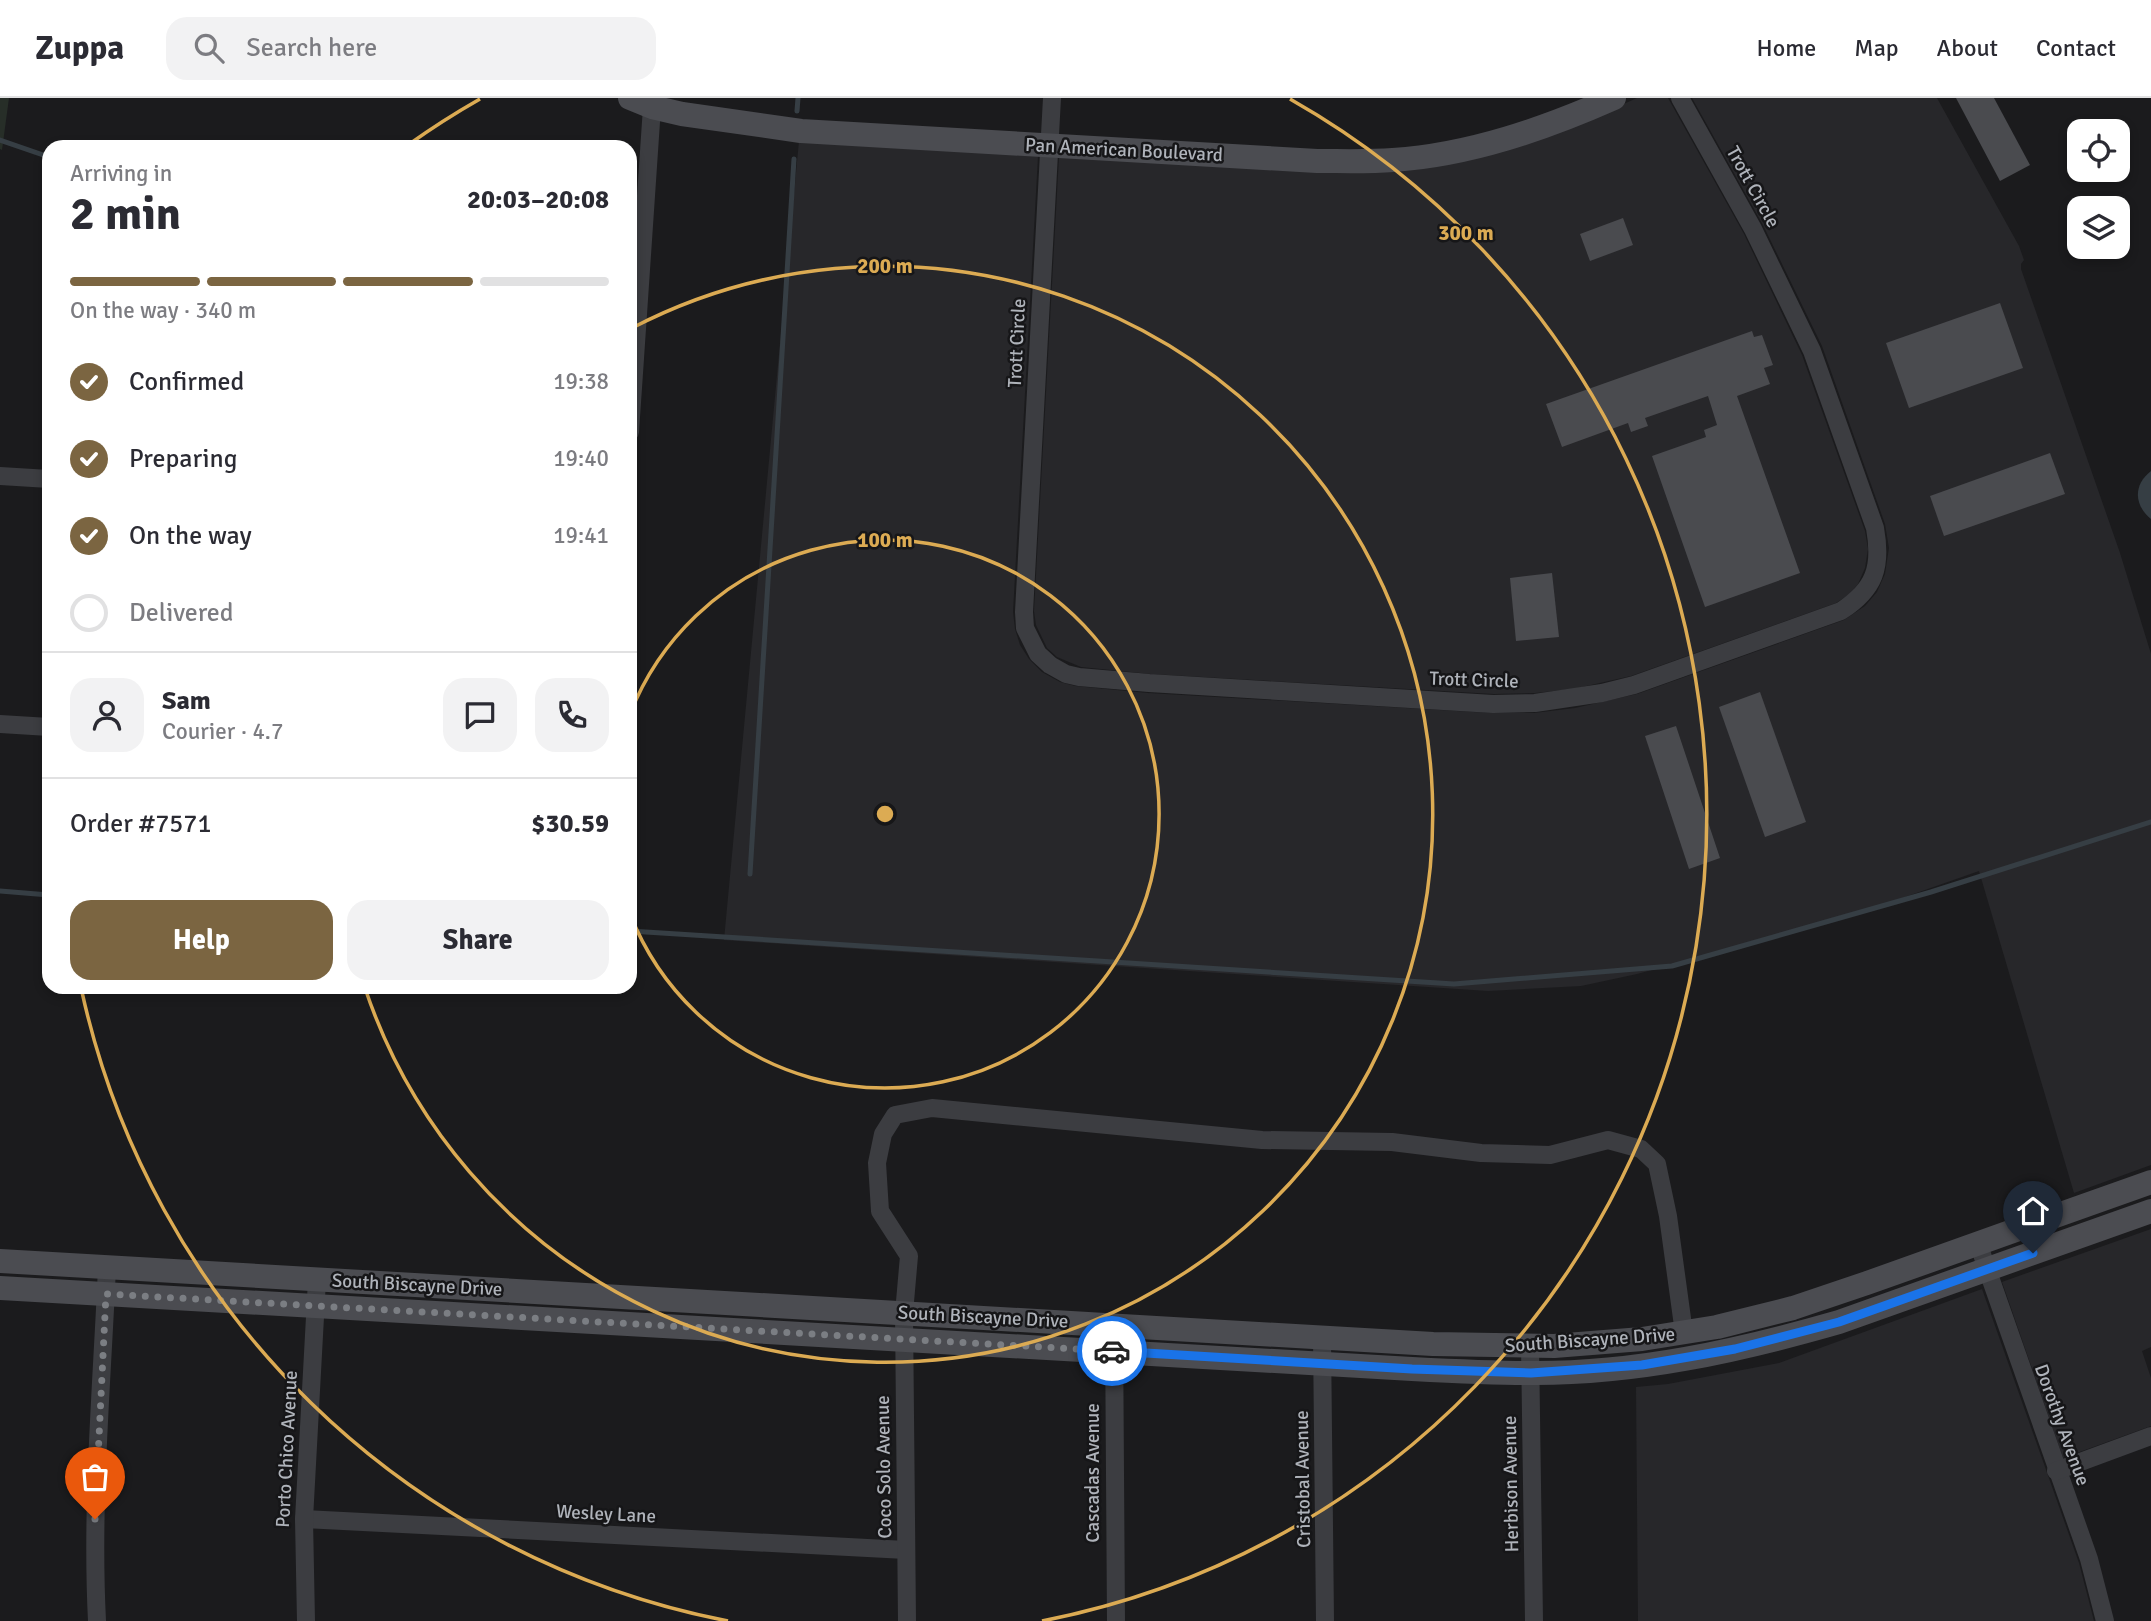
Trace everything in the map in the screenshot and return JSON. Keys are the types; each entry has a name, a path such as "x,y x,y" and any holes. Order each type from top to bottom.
{"street":[{"name":"Trott Circle","path":"1052,98 1024,612 1025,628 1038,654 1066,674 1079,677 1493,704 1535,703 1583,697 1634,685 1841,611 1860,597 1876,571 1879,548 1875,528 1812,351 1753,229 1680,98"},
{"name":"Pan American Boulevard","path":"641,103 751,126 801,131 1317,161 1394,160 1443,153 1502,140 1565,120 1614,98"},
{"path":"637,223 641,103"},
{"path":"0,476 42,479"},
{"path":"0,724 42,727"},
{"name":"Coco Solo Avenue","path":"907,1621 904,1313 909,1256 880,1211 877,1163 883,1134 895,1115 932,1108 1262,1140 1392,1142 1481,1153 1550,1154 1608,1140 1641,1149 1657,1164 1668,1216 1684,1333"},
{"name":"South Biscayne Drive","path":"0,1261 1483,1346 1530,1346 1606,1342 1684,1333 1793,1308 2151,1182"},
{"name":"South Biscayne Drive","path":"0,1288 1322,1364 1531,1373 1642,1365 1748,1346 1839,1322 2151,1211"},
{"name":"Dorothy Avenue","path":"1978,1243 2089,1559 2105,1621"},
{"path":"97,1621 94,1567 95,1494 107,1267"},
{"name":"Porto Chico Avenue","path":"306,1621 304,1520 317,1279"},
{"name":"Cascadas Avenue","path":"1114,1325 1116,1621"},
{"name":"Cristobal Avenue","path":"1322,1336 1325,1621"},
{"name":"Herbison Avenue","path":"1530,1346 1534,1621"},
{"path":"2056,1471 2151,1436"},
{"name":"Wesley Lane","path":"304,1520 906,1550"}],"shaded area":[{"path":"0,98 9,98 2,150 0,149"},
{"path":"1637,98 1668,98 1744,234 1802,355 1865,531 1868,549 1865,568 1850,594 1836,603 1631,676 1573,689 1535,693 1494,694 1151,674 1081,667 1057,657 1047,648 1036,625 1034,611 1059,157 1317,171 1568,129"},
{"path":"1692,98 1937,98 2019,246 2024,260 2021,269 2120,553 2151,654 2151,1165 2074,1193 1979,871 1848,917 1637,974 1581,986 1488,991 724,940 799,141 1038,156 1013,612 1020,645 1042,672 1060,682 1075,686 1148,693 1491,713 1534,713 1575,708 1637,694 1844,620 1865,606 1877,592 1885,574 1889,548 1885,524 1822,346 1763,225"},
{"path":"2151,471 2151,519 2141,508 2138,495 2141,482"},
{"path":"2151,1229 2151,1347 2142,1351 2151,1378 2151,1426 2063,1458 2002,1282"},
{"path":"1982,1289 2079,1563 2094,1621 1638,1621 1636,1387 1668,1384 1779,1363"}],"building":[{"path":"1956,98 1994,98 2030,165 2000,181"},
{"path":"1623,218 1633,245 1590,261 1580,234"},
{"path":"2000,303 2023,368 1909,408 1886,343"},
{"path":"1752,331 1754,337 1762,335 1773,365 1764,368 1770,384 1737,396 1800,573 1705,607 1652,456 1706,437 1704,430 1717,425 1708,396 1645,418 1648,426 1631,432 1628,423 1562,447 1546,404"},
{"path":"2050,453 2065,494 1944,536 1930,496"},
{"path":"1552,573 1559,637 1516,641 1510,578"},
{"path":"1760,692 1806,822 1765,837 1719,707"},
{"path":"1676,726 1720,858 1689,869 1645,736"}],"waterway":[{"path":"797,111 798,98"},
{"path":"0,140 42,155"},
{"path":"750,874 794,159"},
{"path":"637,931 1454,984 1672,966 1931,892 2151,822"},
{"path":"0,891 42,894"}],"way so far":[{"path":"95,1519 106,1294 1112,1351"}],"route":[{"path":"1112,1351 1412,1369 1531,1373 1642,1365 1687,1359 1787,1337 1839,1322 2033,1253"}]}
